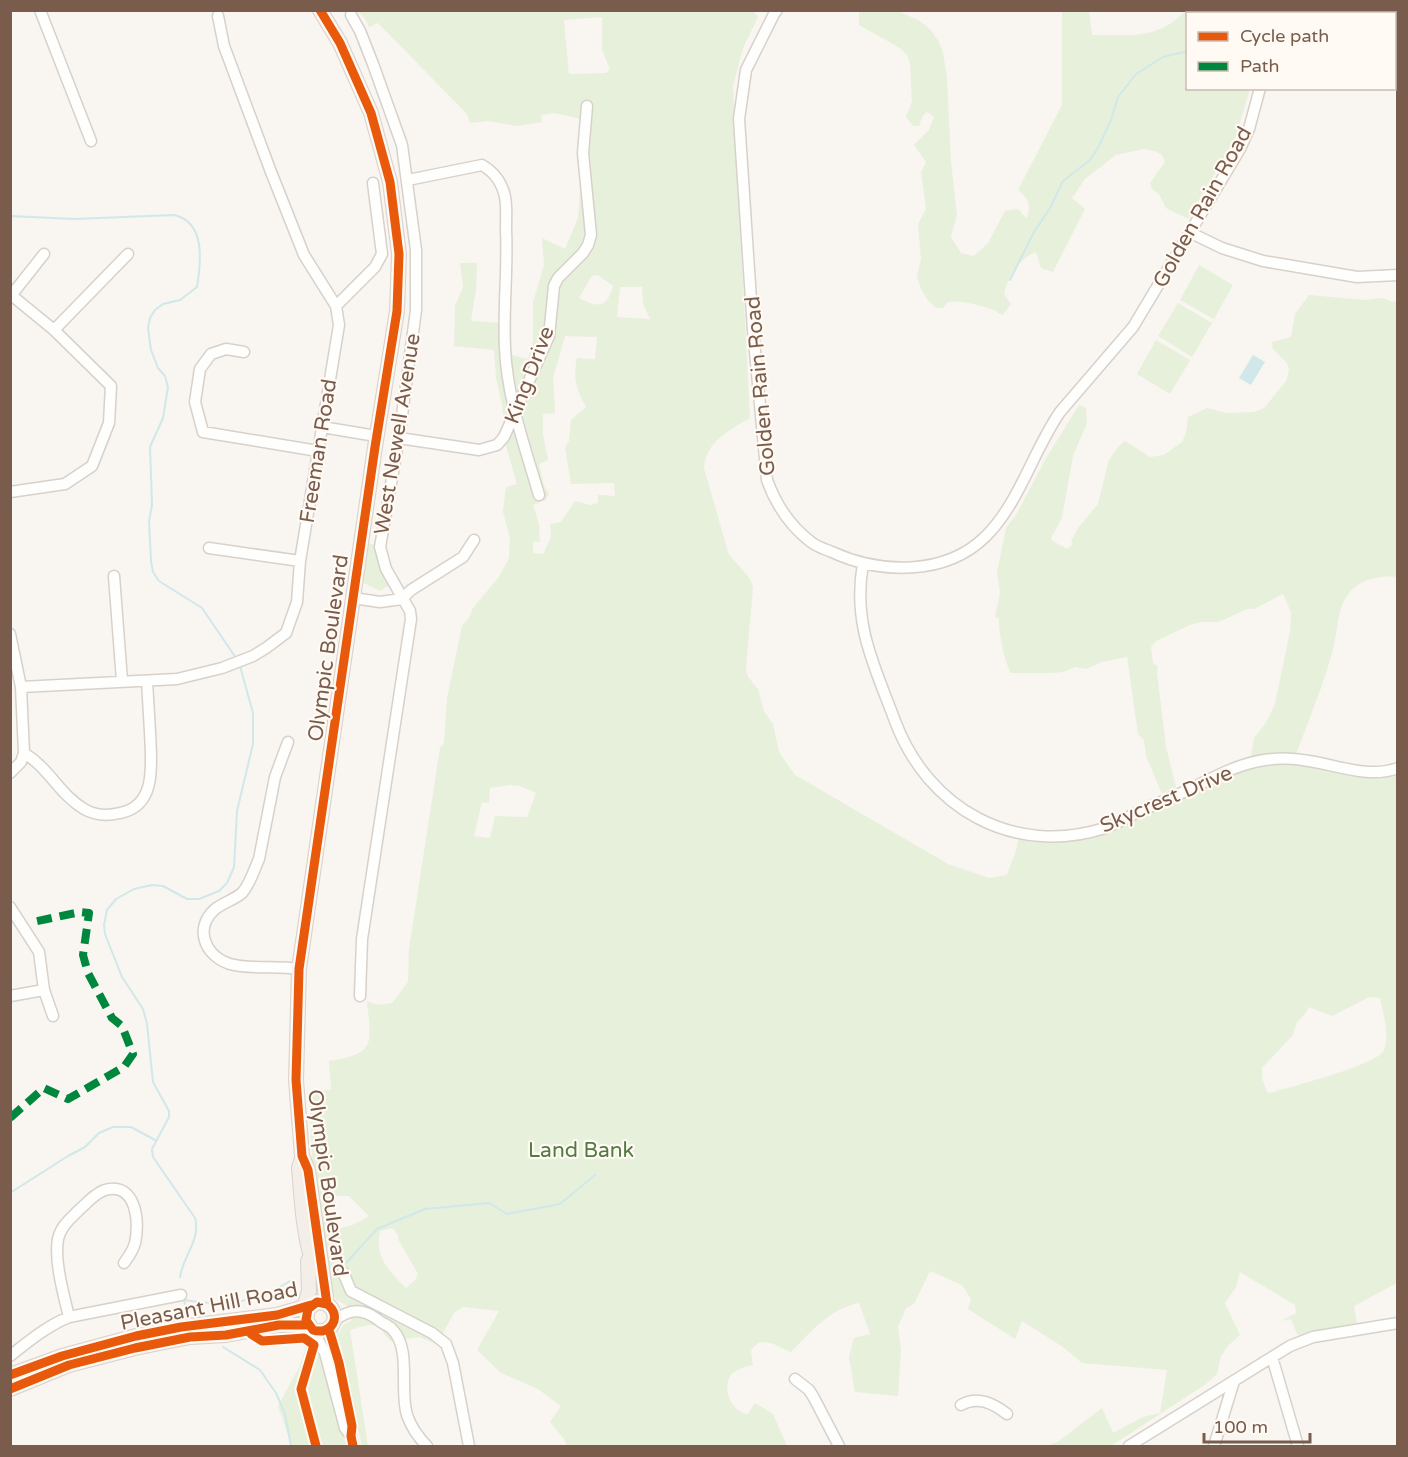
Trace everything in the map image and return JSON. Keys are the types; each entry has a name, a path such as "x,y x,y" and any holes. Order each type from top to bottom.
{"main road":[{"name":"Olympic Boulevard","path":"320,10 356,74 371,113 390,182 399,254 397,311 376,436 299,969 296,1080 302,1156 299,1168 309,1253 309,1291 325,1311"},
{"name":"Olympic Boulevard","path":"302,1156 308,1170 325,1311"},
{"name":"Olympic Boulevard","path":"313,1330 306,1314 325,1311"},
{"name":"Pleasant Hill Road","path":"10,1389 69,1365 135,1348 216,1322 325,1311"},
{"path":"313,1330 322,1332 325,1311"},
{"name":"Pleasant Hill Road","path":"10,1374 62,1356 136,1336 186,1332 226,1335 289,1331 309,1333 313,1330"}],"street":[{"path":"40,10 92,141"},
{"name":"Golden Rain Road","path":"777,10 746,70 739,119 753,330 767,480 772,495 790,523 813,544 863,564 901,567 929,566 970,549 989,533 1006,512 1050,426 1133,327 1191,233 1240,148 1249,129 1259,90"},
{"name":"West Newell Avenue","path":"351,15 360,31 402,145 416,250 416,310 399,438 380,547 386,568 410,610 411,619 362,939 360,996"},
{"name":"Freeman Road","path":"21,687 177,679 222,668 253,656 286,633 297,602 300,561 339,325 336,306 304,255 271,172 224,46 219,16"},
{"name":"King Drive","path":"399,438 479,450 497,445 504,437 516,415 549,336 554,286 558,278 583,253 591,235 583,153 586,106"},
{"path":"408,180 482,165 498,178 505,196 507,255 505,348 516,415 539,495"},
{"path":"336,306 375,267 382,254 373,183"},
{"path":"1191,233 1222,248 1263,261 1357,277 1398,275"},
{"path":"10,492 65,484 92,466 109,423 111,386 54,330 11,296 44,254"},
{"path":"54,330 128,254"},
{"path":"244,352 226,349 211,354 200,369 195,402 203,432 318,451"},
{"path":"322,427 376,436"},
{"path":"353,598 380,602 402,599 411,590 463,557 474,540"},
{"path":"209,548 300,561"},
{"name":"Skycrest Drive","path":"863,564 859,596 863,634 874,668 908,752 926,778 951,802 970,814 1001,828 1025,835 1056,837 1105,828 1223,772 1258,761 1307,760 1371,772 1398,768"},
{"path":"114,576 122,681"},
{"path":"10,634 21,687 24,753 21,762 10,773"},
{"path":"24,753 42,766 71,801 87,811 97,815 108,815 126,812 137,806 148,787 152,768 147,681"},
{"path":"288,742 275,777 254,870 242,892 213,911 204,926 203,937 208,951 228,963 299,969"},
{"path":"10,907 39,952 44,990 53,1016"},
{"path":"10,996 44,990"},
{"path":"69,1317 62,1284 58,1241 66,1222 103,1191 117,1190 126,1193 135,1207 137,1225 135,1242 132,1252 124,1263"},
{"path":"342,1272 351,1291 432,1333 446,1344 453,1363 470,1446"},
{"path":"10,1356 34,1337 69,1317 181,1295"},
{"path":"325,1311 360,1310 392,1329 402,1350 403,1394 407,1417 427,1446"},
{"name":"Olympic Boulevard","path":"325,1311 339,1363 352,1426 352,1441"},
{"path":"1129,1446 1290,1346 1313,1337 1398,1323"},
{"name":"Olympic Boulevard","path":"313,1330 325,1353 345,1428 352,1441"},
{"path":"1272,1357 1298,1446"},
{"path":"795,1379 809,1390 839,1446"},
{"path":"1214,1446 1234,1381"},
{"path":"961,1405 970,1402 991,1402 1007,1414"}],"green space":[{"name":"Land Bank","path":"357,11 753,11 758,17 743,48 733,86 750,418 714,443 709,450 704,468 728,552 749,577 753,587 746,668 748,677 758,689 764,711 773,724 779,752 795,775 948,864 989,878 1007,875 1019,837 1044,841 1068,841 1092,836 1139,819 1237,773 1268,766 1294,764 1354,775 1397,771 1397,1283 1354,1306 1357,1323 1298,1336 1291,1319 1281,1321 1296,1313 1295,1305 1240,1272 1236,1287 1225,1303 1240,1335 1221,1356 1217,1374 1206,1384 1111,1446 1047,1446 1059,1441 1102,1408 1113,1433 1143,1417 1160,1413 1167,1370 1082,1363 1063,1347 1022,1321 1015,1339 968,1309 971,1299 962,1285 930,1271 914,1304 906,1308 898,1327 901,1350 898,1396 855,1392 849,1357 854,1338 870,1334 859,1303 830,1316 791,1352 770,1343 760,1343 751,1351 753,1365 735,1371 728,1380 728,1393 733,1405 742,1413 748,1414 755,1403 773,1414 787,1446 567,1446 550,1422 561,1406 538,1389 501,1373 477,1350 499,1311 463,1307 454,1313 437,1344 419,1337 390,1341 381,1330 373,1325 350,1330 368,1446 362,1446 338,1335 343,1325 352,1320 350,1307 336,1300 330,1284 313,1174 309,1091 331,1090 329,1061 356,1055 368,1044 370,1027 367,1001 378,1005 392,1003 408,982 409,949 440,748 444,743 447,698 462,626 469,618 473,608 499,577 509,558 510,538 503,512 506,487 517,484 506,446 494,350 454,346 455,306 463,287 460,263 477,263 471,321 500,323 503,353 528,359 533,342 533,302 544,265 542,238 565,249 578,218 581,181 581,119 554,113 541,115 542,122 517,126 488,121 470,123 467,114 378,23 369,27 364,17","holes":["602,17 602,50 610,69 606,73 569,74 564,20","598,275 613,286 608,299 601,304 579,298 592,276","620,287 642,287 643,304 650,319 617,317","565,336 597,337 595,359 577,358 576,383 586,407 571,420 569,441 565,448 571,484 614,483 615,496 598,495 598,503 590,505 575,501 561,522 550,524 551,537 543,554 533,553 533,541 540,542 539,524 533,505 546,500 549,493 544,486 539,464 548,460 543,434 543,414 555,413 553,378","520,786 536,793 527,817 495,816 490,838 474,836 482,802 489,803 490,788","1369,997 1380,998 1386,1031 1384,1050 1379,1056 1354,1067 1271,1093 1267,1092 1262,1078 1262,1068 1293,1035 1297,1022 1309,1007 1332,1016","334,1196 349,1196 369,1216 350,1226 328,1229 327,1212","393,1228 398,1235 398,1239 418,1274 406,1288 384,1263 379,1240 380,1231"]},
{"path":"859,11 898,11 918,20 930,29 939,42 947,77 951,162 957,215 951,237 961,253 974,256 988,243 1005,211 1018,209 1027,219 1028,203 1025,196 1018,190 1062,105 1062,11 1089,11 1092,35 1130,35 1165,27 1185,11 1272,11 1186,12 1186,90 1250,90 1235,139 1188,219 1166,208 1159,194 1152,189 1150,183 1165,162 1162,155 1144,149 1116,155 1085,179 1072,198 1085,209 1053,272 1041,268 1036,252 1024,259 1015,269 1004,294 1011,304 1003,315 970,303 948,302 943,308 936,308 921,289 917,277 921,259 918,224 926,209 921,172 926,162 914,145 929,130 934,117 927,112 922,117 919,126 913,126 906,117 912,101 910,64 907,55 900,48 859,25"},
{"path":"1199,265 1233,285 1214,319 1180,300"},
{"path":"1309,295 1364,300 1383,298 1392,302 1397,301 1397,577 1368,580 1355,587 1345,599 1325,675 1296,754 1278,752 1251,756 1254,738 1266,723 1275,704 1290,631 1291,612 1283,594 1254,609 1247,609 1219,622 1201,622 1190,625 1156,641 1151,647 1153,663 1158,666 1166,747 1176,787 1162,794 1146,756 1144,740 1138,734 1127,657 1102,662 1086,669 1075,667 1063,672 1011,673 1002,647 999,619 995,616 1000,594 997,572 1006,528 1016,515 1045,460 1079,405 1086,408 1087,423 1073,456 1062,518 1051,538 1067,549 1073,544 1071,541 1078,528 1098,504 1109,460 1125,441 1150,457 1164,455 1182,442 1188,417 1207,408 1226,413 1254,412 1264,408 1286,381 1289,370 1287,363 1273,349 1272,342 1291,337 1295,314"},
{"path":"1178,303 1212,323 1192,357 1158,336"},
{"path":"1156,340 1190,360 1170,394 1137,374"},
{"path":"368,543 375,545 388,586 380,591 362,582"},
{"path":"309,1336 321,1354 346,1446 292,1446 278,1406 300,1366"}],"water":[{"path":"1253,355 1265,362 1251,385 1239,378"}],"waterway":[{"path":"1010,280 1063,181 1090,160 1099,146 1118,97 1136,74 1163,57 1186,51"},
{"path":"10,216 74,219 174,215 184,219 192,226 199,244 200,255 197,287 180,300 163,304 155,310 148,328 151,350 158,368 165,376 168,387 163,418 150,447 151,561 153,572 159,581 202,608 236,658"},
{"path":"180,1277 196,1234 195,1218 153,1157 152,1149 169,1117 169,1111 153,1082 147,1024 143,1009 122,977 105,934 104,925 107,910 116,899 134,889 152,885 163,886 187,899 199,899 219,891 227,883 234,867 237,811 253,744 253,713 240,666"},
{"path":"10,1193 85,1147 99,1133 113,1127 131,1127 155,1140"},
{"path":"346,1263 377,1229 425,1209 489,1203 507,1214 560,1204 595,1175"},
{"path":"188,1317 184,1300 226,1303 252,1299 290,1281"},
{"path":"223,1347 260,1370 276,1393 285,1414 291,1446"}],"marked path":[{"path":"10,1118 44,1088 68,1099 124,1067 133,1054 122,1026 112,1018 88,973 83,955 89,913 80,912 33,922"}],"cycle path":[{"path":"320,10 340,43 371,113 390,182 399,254 397,311 299,969 296,1080 302,1156 308,1170 327,1304 334,1314 330,1328 313,1330 306,1320 308,1309 317,1302 327,1304"},
{"path":"10,1375 62,1356 136,1336 181,1327 277,1315 311,1305"},
{"path":"10,1389 69,1365 135,1348 190,1337 226,1335 279,1325 308,1325"},
{"path":"330,1333 339,1363 352,1426 353,1446"},
{"path":"251,1334 262,1341 304,1338 314,1345 301,1389 316,1446"}]}
